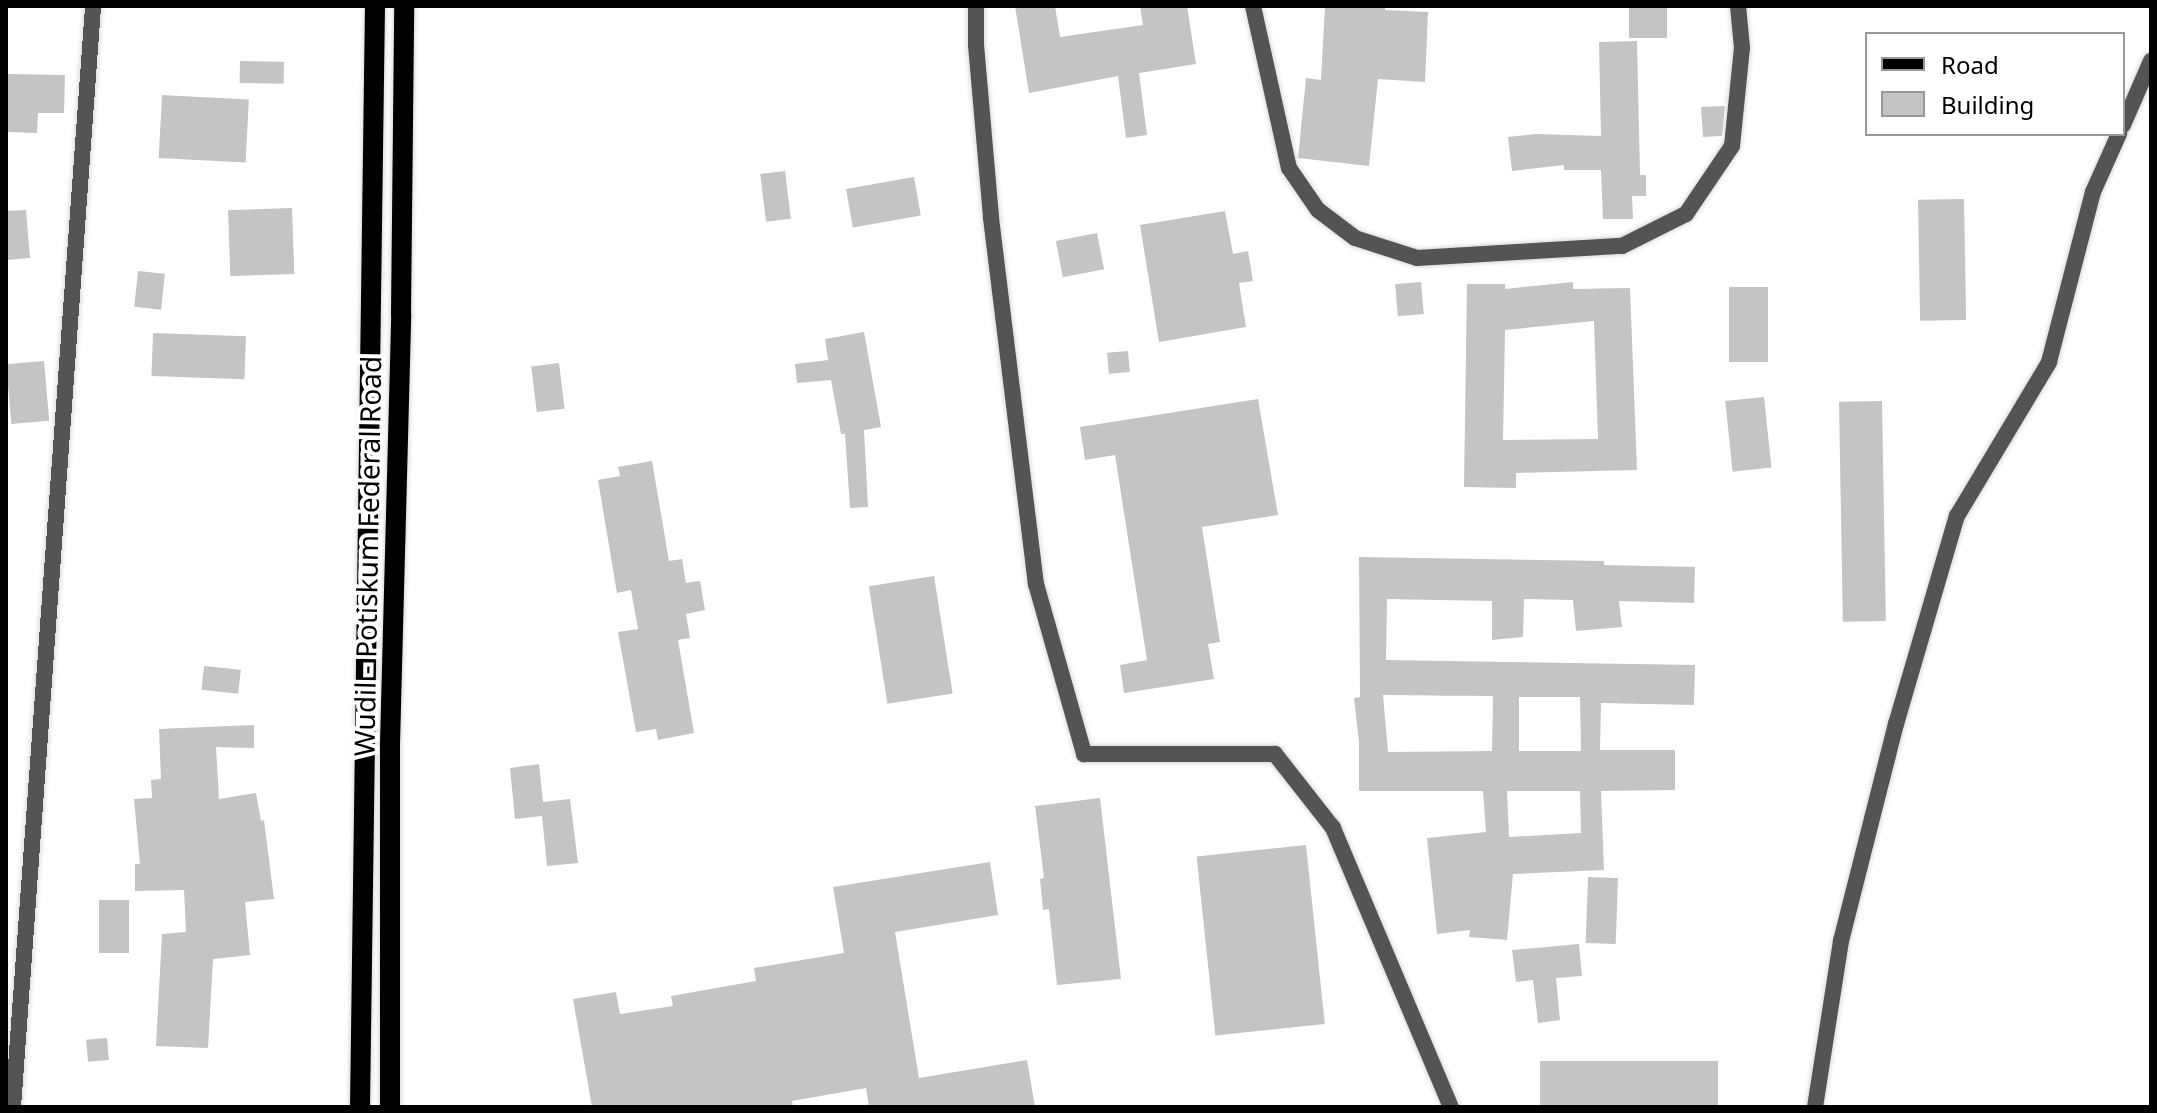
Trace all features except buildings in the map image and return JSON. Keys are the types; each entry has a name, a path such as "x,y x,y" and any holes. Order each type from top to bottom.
{"main road":[{"name":"Wudil - Potiskum Federal Road","path":"360,1107 375,6"},
{"name":"Wudil - Potiskum Federal Road","path":"390,1107 390,744 401,314 404,6"},
{"path":"360,1066 390,1066"}],"street":[{"path":"13,1107 93,6"},
{"path":"976,6 976,45 991,218 1036,584 1084,754 1275,754 1333,828 1451,1107"},
{"path":"1253,6 1289,168 1318,210 1355,238 1417,258 1622,246 1686,214 1732,146 1742,48 1738,6"},
{"path":"2125,120 2151,61"},
{"path":"1815,1107 1841,941 1896,724 1957,516 2049,362 2093,192 2118,136"}]}
